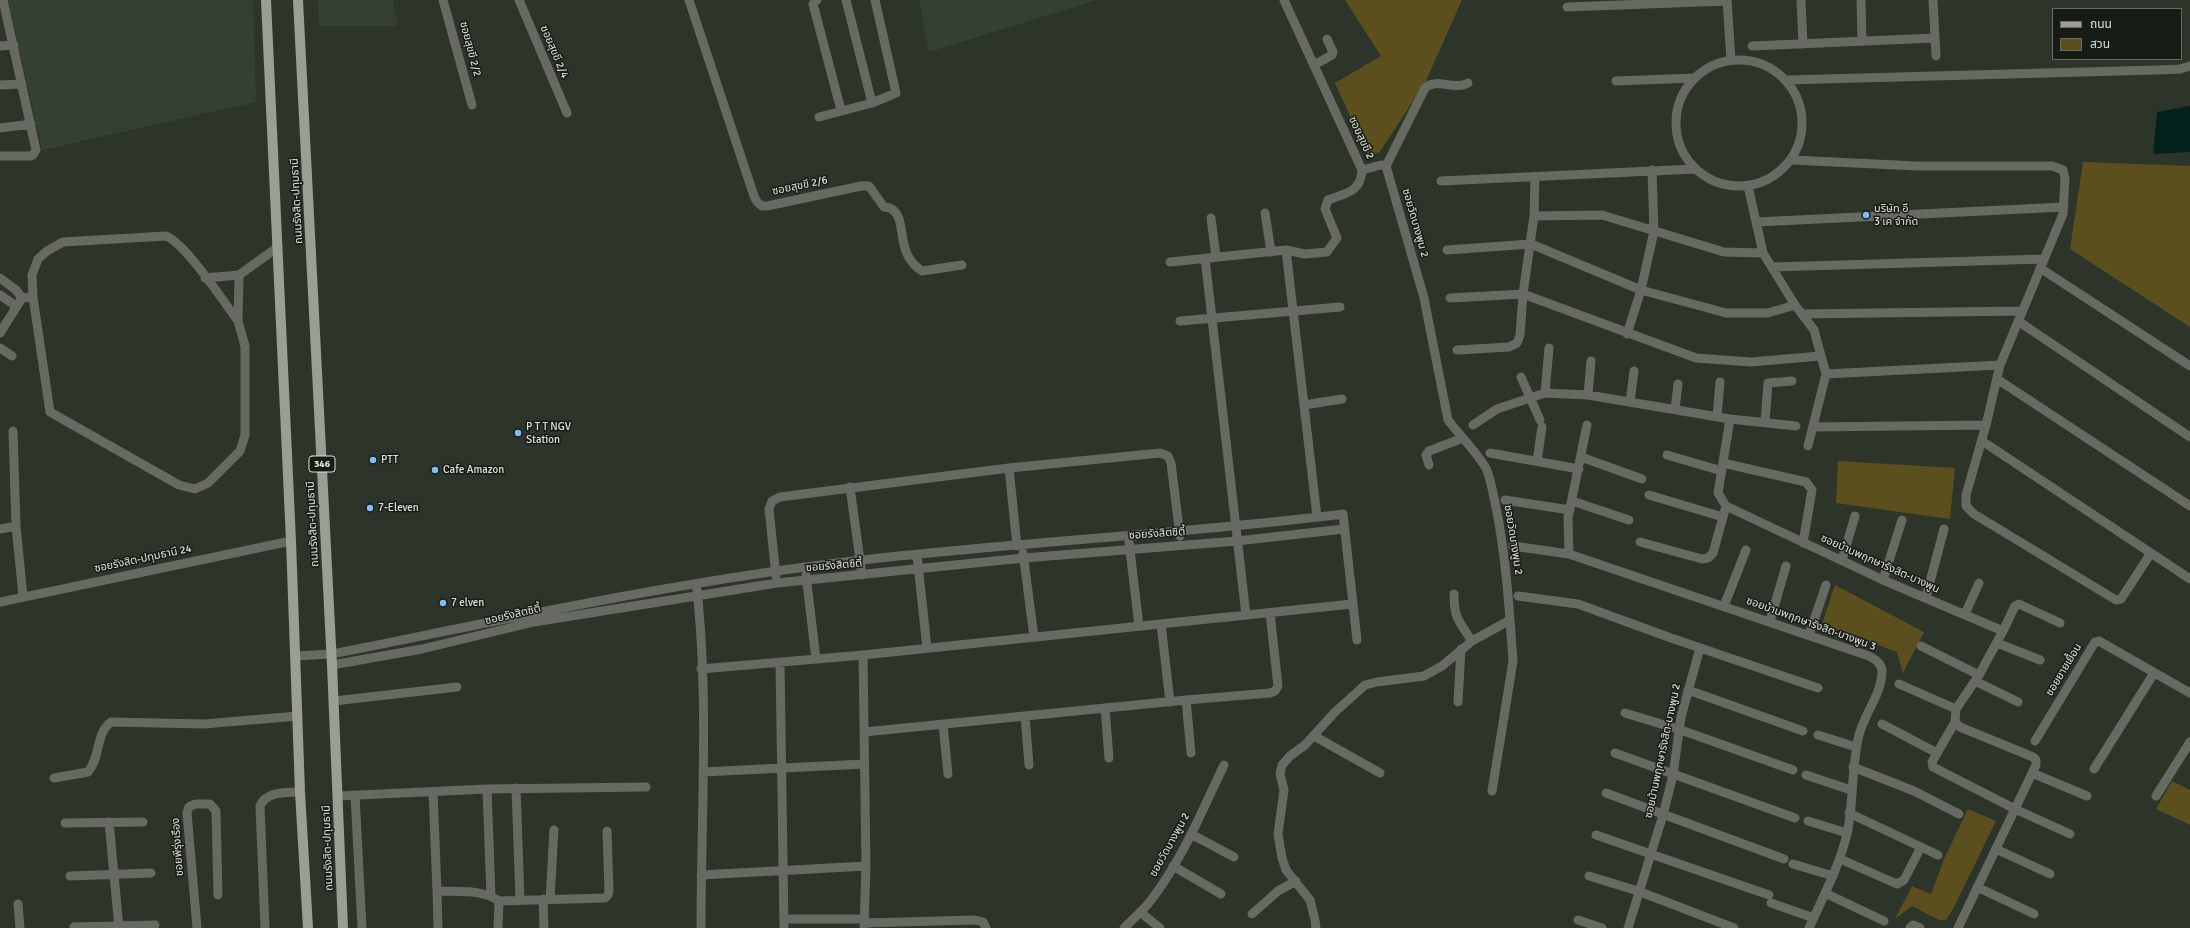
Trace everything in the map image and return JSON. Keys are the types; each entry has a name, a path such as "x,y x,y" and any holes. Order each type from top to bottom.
{"main road":[{"name":"ถนนรังสิต-ปทุมธานี","path":"266,0 291,540 300,792 308,928"},
{"name":"ถนนรังสิต-ปทุมธานี","path":"298,0 332,654 343,928"}],"street":[{"name":"ซอยสุขขี 2/2","path":"443,0 472,105"},
{"name":"ซอยสุขขี 2/4","path":"519,0 567,113"},
{"name":"ซอยสุขขี 2/6","path":"688,0 744,170 757,202 762,206 767,206 861,186 869,186 884,207 890,208 896,214 907,258 916,267 922,271 962,264"},
{"path":"816,0 814,4 842,110"},
{"path":"846,0 872,102"},
{"path":"819,117 872,102 896,93 875,0"},
{"name":"ซอยสุขขี 2","path":"1170,262 1286,250 1305,254 1328,252 1334,246 1337,238 1325,209 1328,200 1357,187 1362,181 1366,169 1284,0"},
{"path":"1800,0 1803,44"},
{"path":"1861,0 1862,41"},
{"path":"1934,0 1936,56"},
{"path":"1567,7 1727,1 1731,60"},
{"path":"0,156 34,156 36,150 14,45 2,3"},
{"path":"1752,46 1935,38"},
{"path":"1315,64 1329,58 1333,52 1327,39"},
{"path":"0,46 14,45"},
{"path":"1731,60 1751,60 1770,67 1786,80 1798,98 1803,119 1801,140 1792,160 1780,173 1765,182 1748,186 1723,184 1711,180 1695,169 1683,153 1676,134 1676,114 1682,94 1694,78 1711,66 1731,60"},
{"path":"1786,80 2157,70 2180,69 2190,66"},
{"path":"1616,81 1694,78"},
{"path":"1366,169 1383,165 1425,88 1434,84 1462,85 1468,83"},
{"path":"0,85 22,84"},
{"path":"0,128 31,124"},
{"path":"1792,160 1917,166 2052,166 2063,170 2065,174 2064,207 2059,225 2043,259 2000,365 1982,441 1966,495 1966,506 1974,514 2116,600 2121,599 2151,552"},
{"name":"ซอยวัดบางพูน 2","path":"1383,165 1424,298 1448,420 1462,438 1473,447 1488,475 1498,516 1506,564 1513,661 1492,791"},
{"path":"1441,181 1695,169"},
{"path":"1627,334 1641,290 1654,231 1652,170"},
{"path":"1457,350 1509,347 1517,343 1520,335 1523,294 1531,244 1534,216 1535,177"},
{"path":"1748,186 1764,253 1795,305 1814,330 1826,374 1808,446"},
{"path":"1757,222 2064,207"},
{"path":"1265,213 1271,252"},
{"path":"1534,216 1602,215 1724,252 1764,253"},
{"path":"1211,218 1216,257"},
{"path":"238,321 189,255 176,242 166,236 63,242 47,251 35,265 32,275 33,297 48,408 50,412 179,485 195,489 208,483 240,451 245,435 246,346 238,321 239,275"},
{"path":"1447,250 1531,244 1641,290 1726,313 1768,313 1795,305"},
{"path":"205,278 239,275 278,247"},
{"path":"1286,250 1317,517"},
{"path":"1205,258 1246,615"},
{"path":"1772,267 2043,259"},
{"path":"2040,268 2190,366"},
{"path":"0,278 16,290 19,302"},
{"path":"1450,298 1523,294 1627,334 1696,358 1751,362 1820,356"},
{"path":"0,295 19,302"},
{"path":"0,333 3,322 19,302 33,297"},
{"path":"1180,321 1340,307"},
{"path":"1802,314 2022,311"},
{"path":"2018,321 2190,437"},
{"path":"0,348 12,356"},
{"path":"1545,393 1549,348"},
{"path":"1588,395 1591,361"},
{"path":"1826,374 2000,365"},
{"path":"1630,402 1634,371"},
{"path":"1521,377 1541,423 1537,461"},
{"path":"1997,379 2190,506"},
{"path":"1764,422 1768,383 1792,381"},
{"path":"1718,417 1720,382"},
{"path":"1675,409 1678,384"},
{"path":"1473,425 1497,409 1545,393 1588,395 1730,419 1796,426"},
{"path":"1304,404 1342,399"},
{"path":"1640,542 1702,559 1708,558 1713,553 1726,506 1718,493 1730,419"},
{"path":"1569,554 1568,518 1587,425"},
{"path":"1813,427 1986,425"},
{"path":"13,431 16,526 23,596"},
{"path":"1429,466 1426,455 1429,451 1462,438"},
{"path":"1982,441 2190,578"},
{"path":"777,583 768,509 772,501 780,497 1009,468 1160,453 1168,456 1171,463 1182,545"},
{"path":"1490,453 1579,468"},
{"path":"1667,456 1806,482 1811,485 1812,490 1803,542"},
{"path":"1581,457 1642,479"},
{"path":"1009,468 1020,545 1024,558 1034,637"},
{"path":"850,487 862,575"},
{"path":"1649,496 1723,517"},
{"path":"1505,500 1571,505 1629,520"},
{"name":"ซอยบ้านพฤกษารังสิต-บางพูน","path":"1726,506 1883,580 1926,597 2003,632"},
{"name":"ซอยรังสิตซิตี้","path":"295,656 332,654 696,582 776,571 861,560 1180,531 1342,514 1344,529 1182,545 1130,548 1024,558 918,570 777,583 534,622 422,649 332,665"},
{"path":"1842,560 1855,516"},
{"path":"1883,580 1902,520"},
{"path":"0,529 16,526"},
{"path":"1344,529 1357,640"},
{"path":"1926,597 1944,529"},
{"path":"1128,535 1140,626"},
{"name":"ซอยรังสิต-ปทุมธานี 24","path":"0,602 291,540"},
{"name":"ซอยบ้านพฤกษารังสิต-บางพูน 3","path":"1513,546 1569,554 1770,621 1869,656 1878,662 1882,670 1877,693 1859,732 1856,747 1847,833 1840,859 1809,928"},
{"path":"1724,606 1746,550"},
{"path":"917,555 928,648"},
{"path":"1770,621 1786,566"},
{"path":"805,568 816,659"},
{"path":"696,582 701,669 703,772 701,928"},
{"path":"1965,614 1979,584"},
{"path":"1809,635 1826,585"},
{"path":"1454,594 1454,612 1458,621 1470,637"},
{"path":"1518,596 1578,604 1700,648 1818,688"},
{"path":"701,669 862,655 1352,604"},
{"path":"2060,622 2019,604 2015,606 1997,644 1977,678 1956,709 1954,722 1932,762 1933,767 2015,809 2070,834"},
{"path":"864,732 1270,693 1275,691 1278,686 1270,613"},
{"path":"1316,928 1310,900 1294,882 1286,870 1282,858 1278,834 1284,790 1280,774 1282,765 1290,756 1314,736 1335,712 1365,685 1424,676 1442,666 1461,649 1470,637 1510,620"},
{"path":"1161,624 1170,702"},
{"name":"ซอยยายเยื้อน","path":"2035,741 2096,642 2099,641 2154,673 2189,691"},
{"path":"1997,644 2040,660"},
{"path":"1921,646 2018,702"},
{"name":"ซอยบ้านพฤกษารังสิต-บางพูน 2","path":"1628,928 1663,815 1673,775 1681,730 1681,717 1700,648"},
{"path":"1458,702 1461,649"},
{"path":"862,655 866,866 864,923"},
{"path":"780,662 783,768 784,923 864,923 975,920 983,922 986,928"},
{"path":"2094,769 2154,673"},
{"path":"1899,684 1956,709"},
{"path":"334,701 457,687"},
{"path":"1688,690 1803,731"},
{"path":"1186,700 1191,753"},
{"path":"1105,708 1109,758"},
{"path":"1625,713 1681,730 1793,770"},
{"path":"54,778 88,772 94,765 101,734 105,727 111,722 204,724 298,716"},
{"path":"1025,716 1029,765"},
{"path":"1954,722 1960,727 2034,757 2036,760 2036,765 1958,928"},
{"path":"943,724 948,774"},
{"path":"1882,724 1937,754"},
{"path":"1818,735 1856,747"},
{"path":"1314,736 1380,773"},
{"path":"2156,796 2190,742"},
{"path":"1614,753 1795,818"},
{"path":"703,772 864,764"},
{"name":"ซอยวัดบางพูน 2","path":"1124,928 1152,899 1173,866 1191,834 1224,766"},
{"path":"1853,767 1914,791 1959,814"},
{"path":"2032,773 2087,796"},
{"path":"1806,776 1851,790"},
{"path":"338,796 516,788 646,787"},
{"path":"516,788 520,900"},
{"path":"487,789 498,928"},
{"path":"265,928 260,806 268,795 300,792"},
{"path":"433,792 438,928"},
{"path":"1606,793 1727,837 1789,862 1833,876"},
{"path":"355,795 362,928"},
{"name":"ซอยพีรุ่งเรือง","path":"197,928 187,813 190,807 195,804 210,804 216,811 218,895"},
{"path":"1849,813 1938,855"},
{"path":"1808,821 1847,833"},
{"path":"108,822 119,927"},
{"path":"65,823 143,822"},
{"path":"544,928 554,830"},
{"path":"437,891 482,893 495,899 520,900 605,898 608,895 607,831"},
{"path":"1191,834 1234,857"},
{"path":"1596,835 1651,853 1770,899 1814,918"},
{"path":"1840,859 1897,884 1904,880 1921,847"},
{"path":"1996,849 2050,874"},
{"path":"701,875 866,866"},
{"path":"1173,866 1221,894"},
{"path":"70,876 151,873"},
{"path":"1589,876 1638,892 1734,928"},
{"path":"1252,914 1278,892 1294,882"},
{"path":"1977,887 2034,914"},
{"path":"1825,893 1884,921"},
{"path":"18,904 20,928"},
{"path":"1140,912 1160,928"},
{"path":"1578,920 1602,928"},
{"path":"74,927 155,925"},
{"path":"1910,928 1913,925 1920,928"}],"shaded area":[{"path":"8,0 253,0 256,102 42,150"},
{"path":"318,0 393,0 398,26 319,26"},
{"path":"919,0 1097,0 929,52"}],"green space":[{"path":"1345,0 1462,0 1425,83 1379,153 1368,155 1335,83 1381,56"},
{"path":"2083,162 2190,166 2190,327 2070,249"},
{"path":"1838,461 1955,468 1950,519 1836,503"},
{"path":"1835,585 1924,632 1903,673 1897,652 1822,624"},
{"path":"2172,781 2190,790 2190,825 2156,809"},
{"path":"1968,809 1996,821 1953,909 1946,920 1939,920 1912,906 1895,919 1912,886 1931,894 1944,859"}],"water":[{"path":"2190,106 2190,152 2153,154 2157,112"}],"place":[{"name":"บริษัท อี 3 เค จำกัด","path":"1866,215"},
{"name":"P T T NGV Station","path":"518,433"},
{"name":"PTT","path":"373,460"},
{"name":"Cafe Amazon","path":"435,470"},
{"name":"7-Eleven","path":"370,508"},
{"name":"7 elven","path":"443,603"}]}
